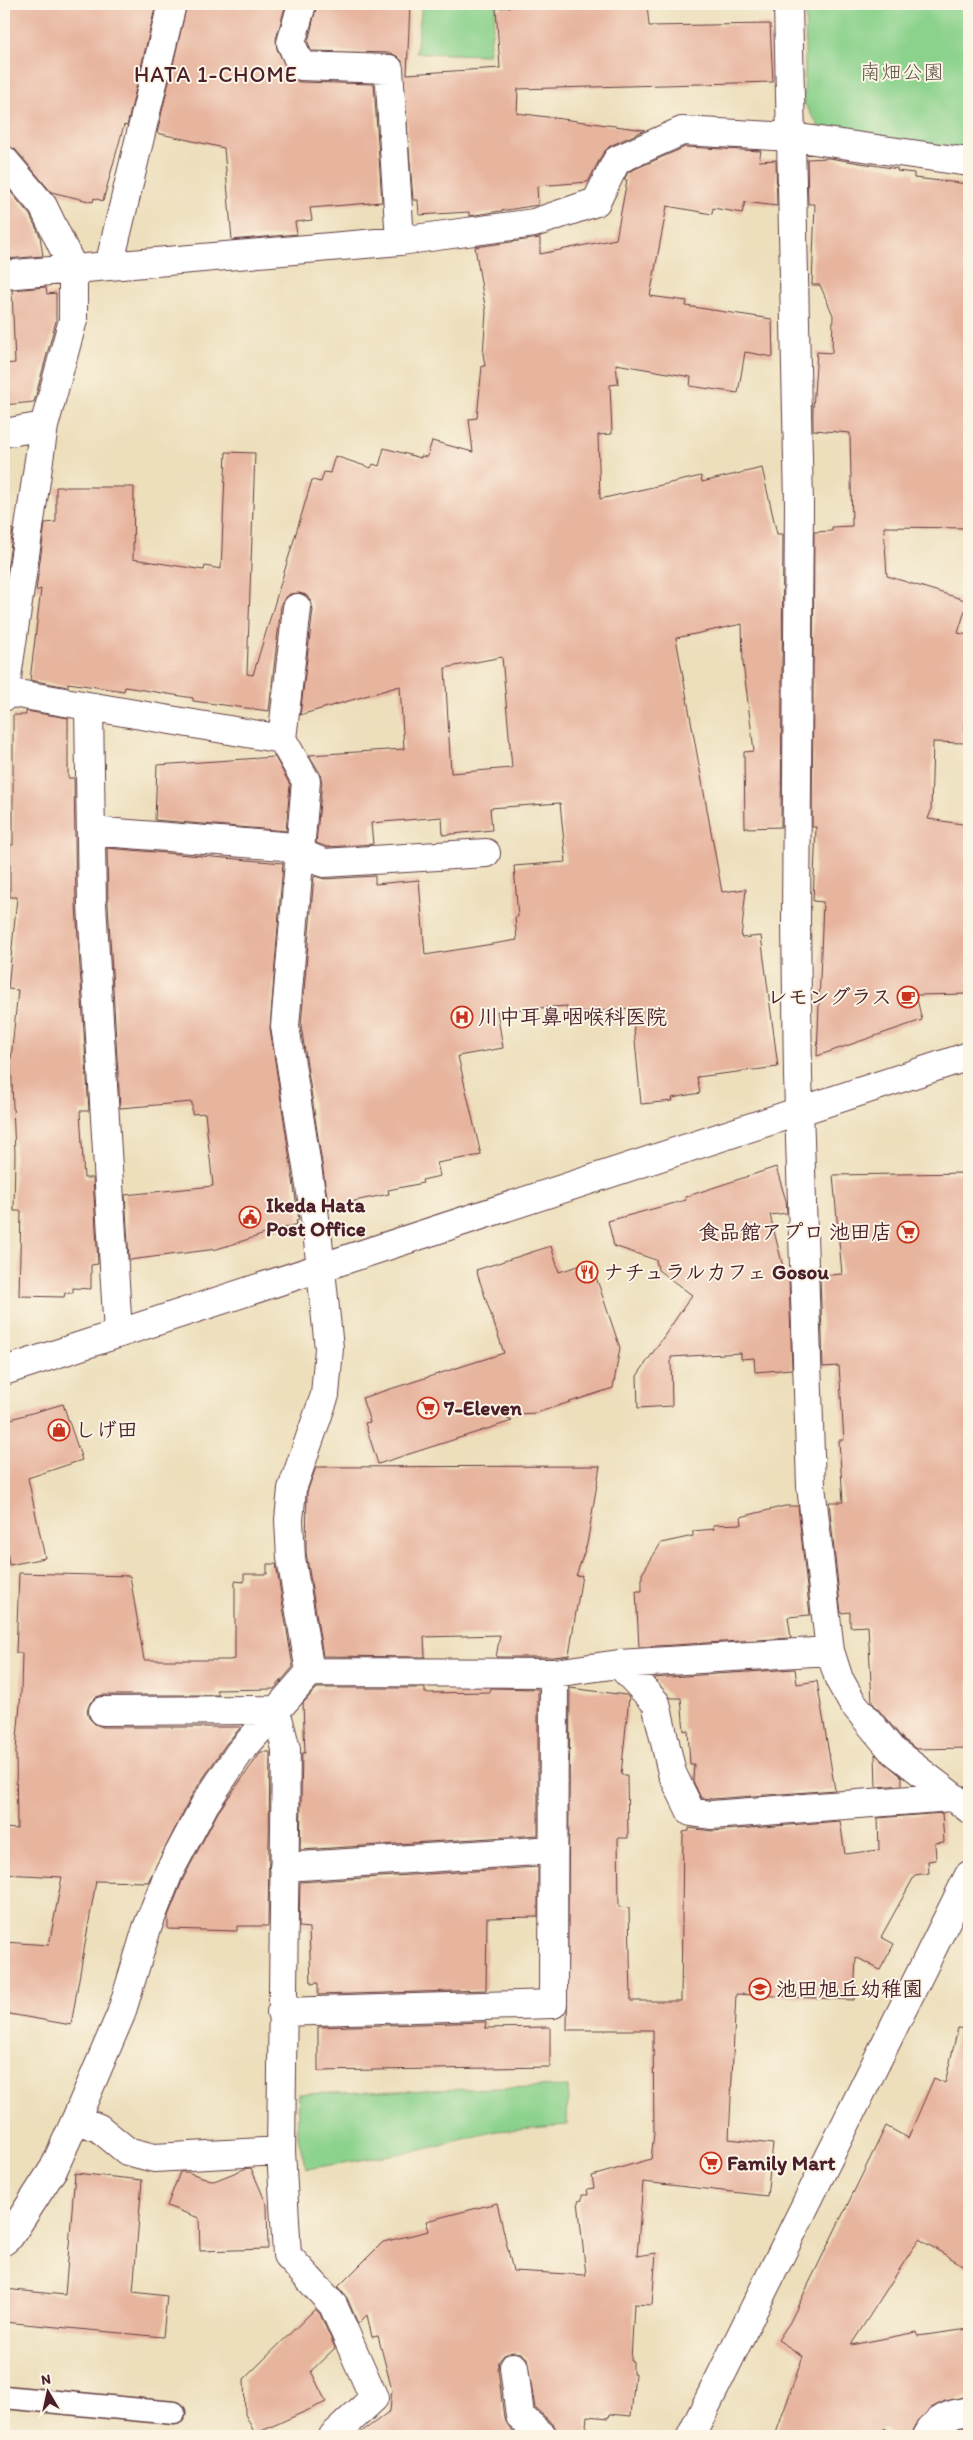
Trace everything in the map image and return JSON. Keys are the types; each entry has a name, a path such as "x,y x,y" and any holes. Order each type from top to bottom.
{"street":[{"path":"109,266 172,4"},
{"path":"302,4 291,43 301,66 389,69 400,241"},
{"path":"788,4 798,504 796,920 811,1486 830,1651 839,1679 852,1702 891,1749 961,1803"},
{"path":"4,275 400,241 534,223 596,202 617,160 682,132 792,137 969,162"},
{"path":"4,160 43,206 74,268 74,320 44,426 5,694 282,739"},
{"path":"4,433 44,426"},
{"path":"297,608 282,739 306,781 285,1026 321,1267 329,1348 325,1394 292,1489 289,1520 291,1558 310,1672"},
{"path":"89,707 93,914 118,1333"},
{"path":"91,831 283,846 324,863 486,853"},
{"path":"4,1371 969,1056"},
{"path":"4,2241 10,2236 54,2168 121,2014 147,1928 169,1872 205,1804 239,1753 310,1672 554,1673 620,1664 830,1651"},
{"path":"620,1664 656,1703 672,1773 691,1812 711,1815 961,1803"},
{"path":"281,2012 553,2004 554,1673"},
{"path":"103,1711 276,1710"},
{"path":"276,1710 286,1749 281,2012 281,2151 287,2254 332,2305 374,2398 333,2436"},
{"path":"284,1867 553,1850"},
{"path":"691,2436 969,1875"},
{"path":"76,2119 99,2128 127,2151 154,2158 281,2151"},
{"path":"514,2367 520,2416 543,2436"},
{"path":"927,2436 933,2425 949,2415 969,2411"}],"lane":[{"path":"4,2397 174,2413"}],"green space":[{"path":"422,4 497,4 488,55 416,53"},
{"name":"南畑公園","path":"806,4 969,4 969,151 819,127 804,103"},
{"path":"568,2086 567,2125 496,2131 421,2150 306,2169 297,2132 299,2094"}],"building":[{"path":"4,4 156,4 127,126 124,125 103,201 94,198 93,202 51,192 16,150 4,145"},
{"path":"187,4 286,4 276,39 277,49 292,79 300,82 374,84 382,202 310,208 312,220 295,222 297,234 232,240 224,148 157,133"},
{"path":"317,4 410,4 407,74 500,68 496,8 512,7 511,4 647,4 649,26 770,24 773,82 518,89 517,113 645,130 610,146 603,153 588,182 537,186 538,205 469,216 469,212 419,215 418,200 413,200 402,61 390,53 311,51 308,42"},
{"path":"685,147 761,151 759,161 776,160 777,206 745,202 742,213 713,208 712,214 667,206 650,296 687,301 686,306 772,319 773,357 745,352 738,393 690,386 691,377 616,364 618,384 610,385 612,434 598,435 600,499 701,476 702,482 762,468 777,534 783,534 781,827 745,828 744,752 754,751 743,663 742,624 676,638 722,892 746,889 741,938 761,936 778,1067 697,1077 700,1093 672,1098 673,1101 641,1104 632,1008 568,1014 567,1006 497,1011 503,1048 458,1056 481,1155 437,1163 440,1176 422,1180 423,1183 388,1190 389,1194 354,1201 354,1204 329,1210 301,1025 314,876 325,879 375,876 375,884 419,880 425,955 517,940 515,917 518,917 514,866 566,862 560,803 490,808 492,830 443,835 442,817 371,823 373,844 327,847 316,843 322,782 320,773 309,755 404,749 400,686 300,715 313,610 311,601 306,595 299,593 290,594 284,599 281,606 269,711 193,701 193,698 125,687 124,691 68,683 68,687 30,680 41,589 36,591 45,523 56,522 56,487 134,487 133,559 204,570 205,566 221,569 226,452 255,453 247,674 253,675 312,480 321,482 324,472 330,473 335,456 371,468 373,464 379,466 384,448 421,458 421,456 427,457 432,441 473,452 469,419 477,418 482,366 485,366 483,354 486,312 475,247 540,238 540,254 616,239 627,180 624,180 628,172","holes":["502,657 512,768 451,773 445,668"]},
{"path":"829,158 898,169 897,171 914,173 914,178 969,184 969,528 884,527 887,576 968,601 958,633 969,635 969,707 965,707 965,743 933,742 931,811 928,819 969,825 969,994 916,995 922,1020 817,1056 823,902 813,901 816,827 812,827 814,532 832,531 832,527 852,526 850,433 813,430 817,352 832,353 833,315 820,285 812,285 815,204 808,204 807,159"},
{"path":"4,184 30,215 40,236 43,256 4,259"},
{"path":"46,287 47,294 56,293 56,321 34,402 4,405 4,364 15,363 12,290"},
{"path":"13,529 4,592 4,530"},
{"path":"26,711 68,718 68,778 74,778 76,905 89,1111 80,1111 84,1178 93,1178 98,1264 91,1265 91,1289 73,1288 73,1293 65,1293 64,1297 19,1296 21,1211 14,1211 15,1153 11,1059 18,990 8,989 17,897 10,897 10,845 13,845 13,715 26,715"},
{"path":"275,757 290,785 286,831 155,820 157,765"},
{"path":"107,848 283,863 270,1028 299,1220 296,1221 297,1224 217,1249 129,1260 125,1195 213,1186 205,1113 192,1114 192,1102 120,1108 108,903"},
{"path":"776,1167 786,1201 787,1213 770,1215 786,1279 789,1279 792,1369 755,1372 754,1358 741,1359 741,1353 671,1357 672,1406 638,1408 637,1376 692,1295 658,1270 656,1260 614,1246 608,1221 686,1200 685,1197"},
{"path":"969,1173 969,1748 916,1749 902,1738 872,1702 868,1626 850,1627 850,1612 841,1613 829,1502 843,1502 839,1440 844,1440 839,1366 823,1367 820,1276 842,1274 833,1175"},
{"path":"551,1246 559,1272 591,1262 620,1348 613,1388 536,1413 498,1415 512,1421 378,1464 365,1423 370,1422 362,1398 504,1353 476,1270"},
{"path":"63,1404 82,1460 28,1478 45,1558 9,1565 4,1526 4,1421"},
{"path":"600,1466 587,1544 576,1576 582,1575 569,1655 553,1657 496,1657 500,1635 424,1637 425,1657 323,1656 306,1552 307,1492 316,1467"},
{"path":"785,1506 798,1506 810,1615 788,1617 791,1638 639,1647 636,1591 642,1591 642,1574 661,1543 693,1536 693,1531 714,1529 713,1525 742,1524 741,1517"},
{"path":"267,1564 276,1564 293,1667 274,1689 216,1690 219,1695 103,1695 96,1697 90,1703 87,1711 89,1718 95,1724 103,1727 241,1727 226,1744 192,1795 148,1882 96,1881 71,2025 4,2013 4,1942 49,1945 62,1877 4,1874 4,1828 17,1829 16,1750 22,1653 16,1653 19,1573 130,1576 144,1660 229,1660 235,1659 235,1581 244,1582 244,1574 267,1574"},
{"path":"795,1669 797,1684 817,1681 835,1790 712,1799 701,1798 693,1781 694,1764 690,1764 688,1730 684,1731 681,1698 671,1698 653,1678"},
{"path":"317,1688 425,1688 425,1693 490,1692 491,1688 538,1689 538,1835 300,1850 302,1753 305,1753 303,1703"},
{"path":"570,1688 626,1695 629,1697 621,1775 627,1775 628,1838 618,1838 619,1907 629,1908 631,2001 681,2001 683,1832 689,1831 689,1828 712,1831 840,1821 845,1854 879,1850 878,1818 942,1813 944,1842 935,1843 936,1860 928,1861 929,1873 915,1875 881,1937 894,1944 880,1970 856,1957 854,2000 736,1994 729,2139 773,2144 767,2196 643,2182 637,2256 656,2253 652,2305 634,2304 631,2361 633,2361 633,2374 635,2374 631,2416 610,2414 609,2418 587,2416 585,2436 558,2436 554,2425 535,2408 527,2358 521,2353 513,2352 504,2355 499,2361 498,2369 504,2418 510,2428 519,2436 356,2436 390,2411 392,2390 378,2336 372,2337 367,2315 358,2324 347,2298 338,2287 383,2242 429,2231 426,2221 497,2203 513,2271 586,2275 578,2201 582,2200 582,2195 588,2195 587,2189 594,2188 592,2176 651,2159 654,2133 653,2030 567,2030"},
{"path":"261,1752 270,1752 268,1926 237,1926 237,1931 168,1929 168,1916 183,1879 218,1812"},
{"path":"875,1754 902,1777 902,1785 876,1787"},
{"path":"538,1867 538,1917 487,1918 486,1990 318,1995 318,1983 311,1984 309,1928 299,1927 300,1882"},
{"path":"486,2022 485,2028 550,2027 550,2067 318,2071 318,2027"},
{"path":"958,2028 969,2029 969,2269 919,2239 851,2345 917,2332 918,2336 969,2329 969,2396 945,2401 931,2408 917,2422 911,2436 892,2436 885,2428 876,2436 775,2436 803,2356 778,2340 790,2322 886,2126 908,2138 934,2078 945,2083"},
{"path":"251,2168 267,2205 268,2249 200,2251 199,2218 167,2206 180,2172 187,2172 214,2181"},
{"path":"75,2173 142,2180 133,2292 167,2296 163,2337 4,2322 4,2289 65,2295"},
{"path":"315,2309 320,2314 335,2348 311,2371 326,2402 255,2434 245,2414 244,2379"},
{"path":"969,2427 969,2436 946,2436 955,2430"}],"place":[{"name":"レモングラス","path":"908,997"},
{"name":"川中耳鼻咽喉科医院","path":"462,1017"},
{"name":"Ikeda Hata Post Office","path":"250,1217"},
{"name":"食品館アプロ 池田店","path":"908,1232"},
{"name":"ナチュラルカフェ Gosou","path":"587,1272"},
{"name":"7-Eleven","path":"428,1408"},
{"name":"しげ田","path":"59,1430"},
{"name":"池田旭丘幼稚園","path":"760,1989"},
{"name":"Family Mart","path":"711,2163"}],"district":[{"name":"HATA 1-CHOME","path":"216,74"}]}
